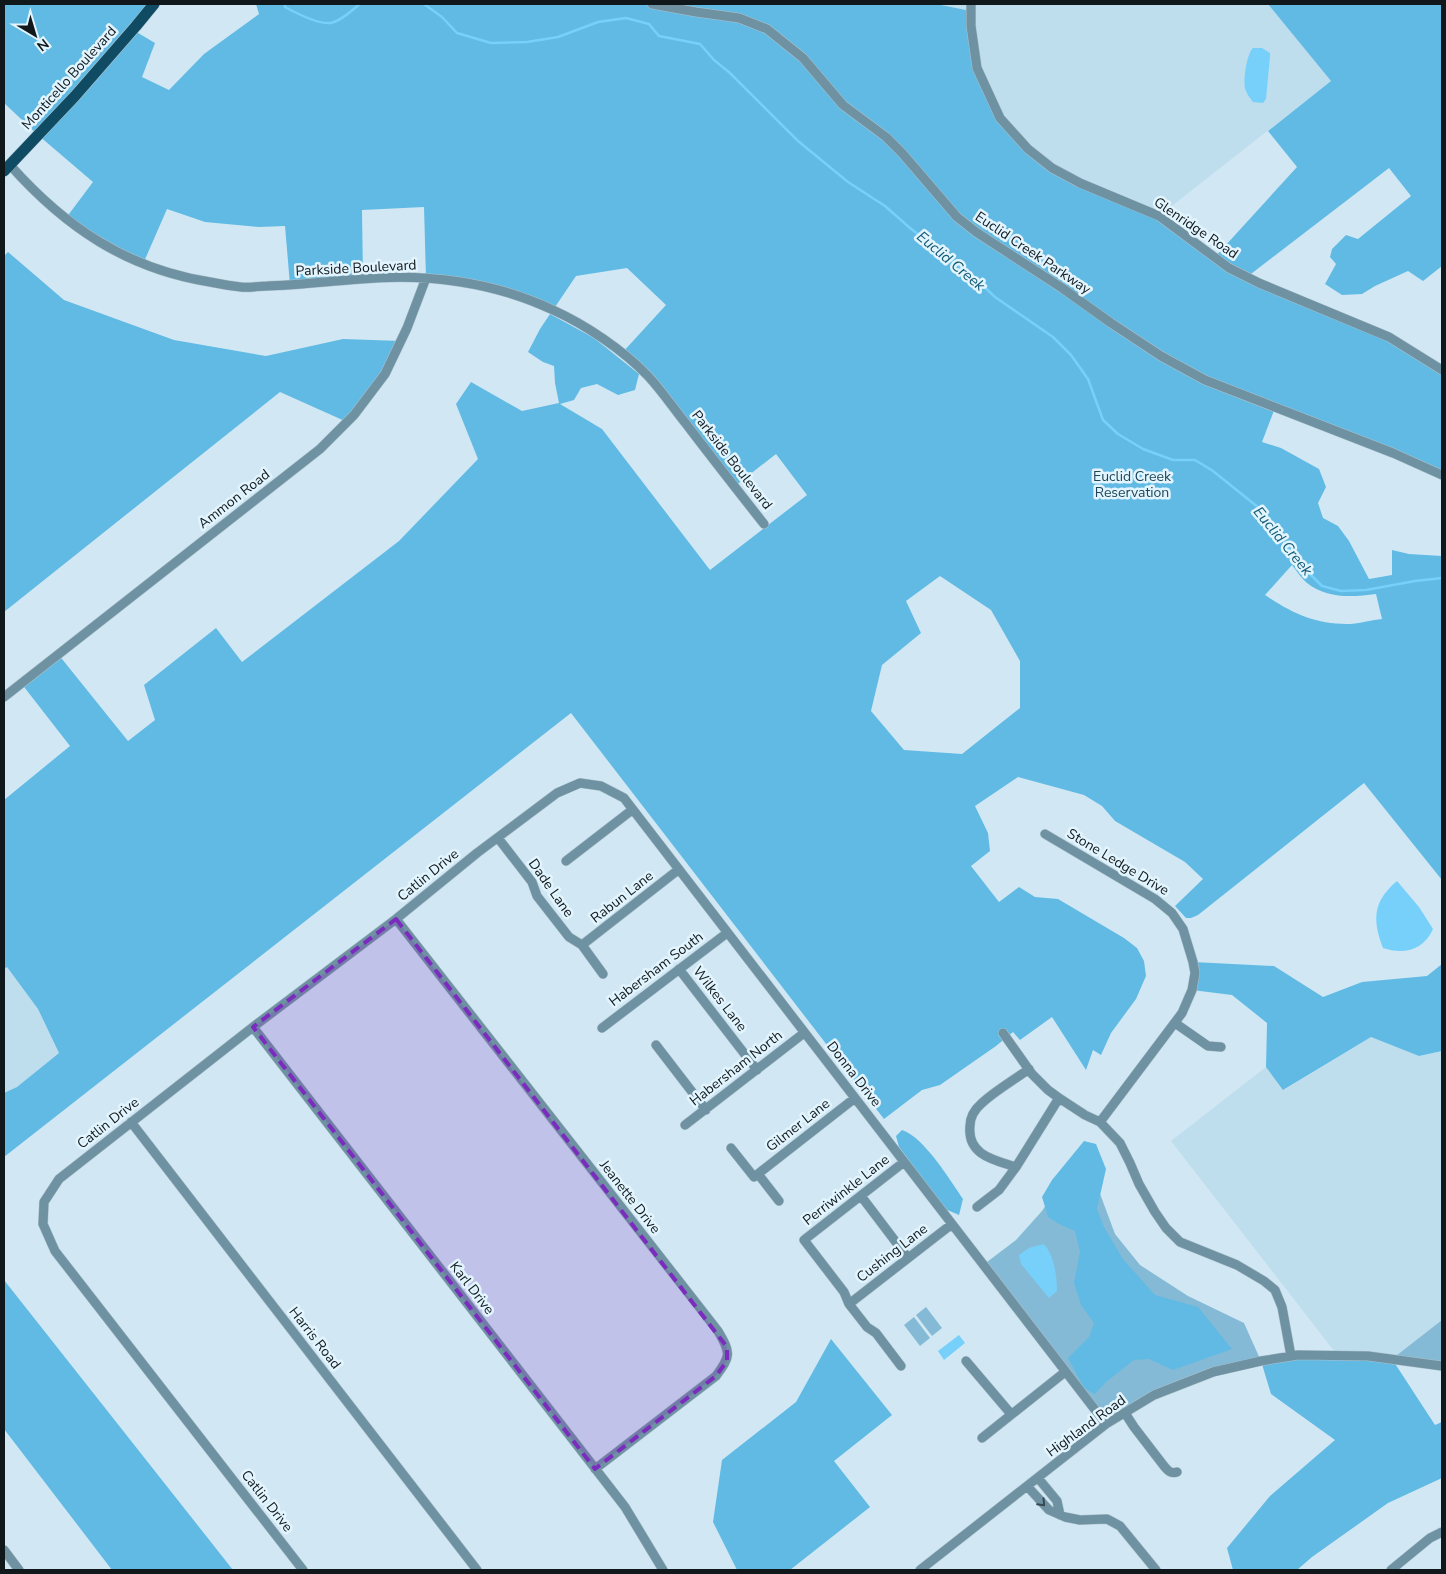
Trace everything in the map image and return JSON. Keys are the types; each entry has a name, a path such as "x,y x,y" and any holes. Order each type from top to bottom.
{"main road":[{"name":"Monticello Boulevard","path":"7,168 75,96 154,4"}],"street":[{"name":"Euclid Creek Parkway","path":"652,4 739,18 767,29 803,58 843,105 886,136 957,217 976,232 1062,288 1111,324 1162,356 1205,380 1393,453 1442,475"},
{"name":"Glenridge Road","path":"971,4 971,26 977,68 1000,118 1028,149 1052,168 1080,183 1159,216 1229,268 1259,283 1389,337 1442,370"},
{"name":"Parkside Boulevard","path":"7,168 80,229 112,250 156,270 197,280 240,287 304,285 363,278 426,278 475,284 518,296 553,310 616,348 648,376 764,524"},
{"name":"Ammon Road","path":"4,697 320,449 354,415 384,374 407,328 426,278"},
{"name":"Donna Drive","path":"557,793 580,783 600,786 624,798 1106,1424"},
{"name":"Catlin Drive","path":"303,1570 55,1251 43,1224 44,1202 59,1179 557,793"},
{"path":"566,861 632,810"},
{"name":"Stone Ledge Drive","path":"1045,834 1155,899 1172,913 1180,924 1191,952 1194,973 1192,990 1182,1012 1100,1122"},
{"name":"Dade Lane","path":"498,838 532,882 537,896 569,937 582,945 603,974"},
{"name":"Rabun Lane","path":"582,945 678,870"},
{"name":"Jeanette Drive","path":"396,918 718,1332 727,1347 727,1361 716,1376 595,1469"},
{"name":"Habersham South","path":"602,1028 727,933"},
{"name":"Wilkes Lane","path":"679,969 757,1070"},
{"path":"1175,1023 1208,1046 1221,1047"},
{"name":"Karl Drive","path":"253,1027 625,1507 663,1570"},
{"name":"Habersham North","path":"685,1125 804,1033"},
{"path":"1003,1033 1029,1069 1048,1090 1085,1115 1100,1122 1120,1143 1138,1184 1166,1228 1180,1242 1237,1265 1275,1290 1282,1307 1291,1356"},
{"path":"656,1045 706,1110"},
{"path":"1016,1167 989,1159 977,1150 969,1135 970,1118 980,1104 1029,1069"},
{"name":"Gilmer Lane","path":"758,1174 855,1098"},
{"path":"977,1207 999,1190 1016,1167 1059,1098"},
{"name":"Harris Road","path":"132,1122 477,1570"},
{"path":"731,1148 754,1177 758,1174 779,1201"},
{"name":"Perriwinkle Lane","path":"849,1304 844,1292 804,1240 904,1162"},
{"path":"861,1196 908,1258"},
{"name":"Cushing Lane","path":"849,1304 952,1224"},
{"path":"849,1304 867,1326 876,1333 901,1366"},
{"name":"Highland Road","path":"920,1570 1106,1424 1154,1395 1213,1372 1291,1356 1368,1356 1442,1366"},
{"path":"966,1361 1011,1414"},
{"path":"982,1438 1065,1372"},
{"path":"1125,1413 1169,1472 1177,1472"},
{"path":"1038,1478 1057,1501 1060,1515"},
{"path":"1027,1486 1049,1510 1060,1515 1080,1520 1107,1519 1120,1526 1156,1570"},
{"path":"1391,1570 1430,1538 1442,1532"},
{"path":"4,1550 7,1562 19,1570"}],"highlighted area":[{"path":"396,919 727,1347 727,1361 716,1376 595,1469 253,1027"}],"shaded area":[{"path":"936,4 1268,4 1331,81 1159,216 1052,168 1000,118 977,68 971,11"},
{"path":"1253,48 1262,48 1270,53 1266,99 1263,103 1253,102 1245,88 1246,67"},
{"path":"1397,881 1419,907 1433,929 1424,942 1406,951 1383,948 1377,929 1376,920 1379,904 1389,888"},
{"path":"6,966 38,1009 59,1053 17,1087 4,1093 4,969"},
{"path":"1371,1037 1419,1056 1442,1051 1442,1320 1392,1359 1338,1356 1171,1141 1266,1067 1284,1090"},
{"path":"1077,1158 1099,1191 1115,1234 1140,1265 1188,1296 1244,1323 1261,1361 1154,1395 1106,1424 983,1265 1016,1240 1042,1211"},
{"path":"1044,1244 1053,1260 1056,1279 1057,1291 1049,1298 1021,1264 1019,1255 1029,1248"},
{"path":"926,1307 942,1328 932,1336 916,1315"},
{"path":"914,1317 930,1338 920,1346 904,1325"},
{"path":"1442,1320 1442,1366 1392,1359"},
{"path":"959,1335 965,1343 944,1360 938,1351"}],"green space":[{"name":"Euclid Creek Reservation","path":"4,4 154,4 133,30 155,43 142,77 169,90 204,54 259,14 256,4 936,4 971,11 977,68 1000,118 1052,168 1146,210 1214,258 1297,167 1268,131 1331,81 1268,4 1442,4 1442,266 1423,281 1408,271 1362,294 1342,295 1325,284 1336,264 1330,257 1332,249 1346,235 1358,239 1411,196 1389,168 1247,277 1389,337 1442,370 1442,475 1275,408 1262,442 1281,448 1319,469 1326,487 1318,503 1323,518 1338,526 1349,541 1369,579 1392,575 1392,550 1409,554 1442,556 1442,880 1364,783 1198,915 1186,918 1175,906 1203,879 1185,862 1115,821 1102,806 1084,795 1018,777 975,806 988,833 990,851 971,866 999,902 1019,887 1035,897 1058,899 1124,938 1137,948 1144,961 1146,976 1136,999 1111,1033 1101,1055 1093,1050 1086,1070 1052,1017 1020,1040 1013,1032 940,1085 922,1090 884,1119 571,713 4,1157 4,1093 17,1087 59,1053 38,1009 7,967 4,969 4,800 70,746 21,683 58,654 128,741 155,720 144,685 216,628 242,662 399,541 478,459 456,404 471,382 522,411 559,403 554,366 543,362 528,352 550,314 594,338 639,374 635,390 618,395 597,384 581,388 574,400 560,404 602,429 710,570 807,495 776,454 735,486 648,376 622,353 666,305 627,268 576,276 553,310 518,296 426,278 424,207 362,210 363,278 290,285 285,226 259,227 205,222 167,209 143,264 66,218 93,182 4,103","holes":["1292,565 1307,583 1323,592 1340,596 1376,594 1382,619 1351,624 1327,623 1285,608 1265,595","940,576 991,610 1020,661 1020,708 962,754 904,750 871,711 882,665 921,633 906,601"]},
{"path":"8,252 64,300 174,340 266,356 343,339 401,341 385,374 347,422 280,392 4,612 4,256"},
{"path":"1193,962 1274,966 1323,997 1362,982 1427,976 1442,964 1442,1051 1419,1056 1371,1037 1283,1090 1266,1067 1267,1023 1232,995 1192,990"},
{"path":"902,1130 910,1134 928,1150 951,1181 963,1199 959,1215 945,1209 899,1147 896,1136"},
{"path":"1084,1141 1096,1144 1106,1169 1097,1209 1104,1227 1123,1259 1155,1295 1198,1307 1232,1349 1173,1370 1149,1359 1134,1360 1106,1382 1095,1394 1084,1388 1068,1358 1089,1337 1094,1323 1081,1305 1074,1283 1080,1252 1075,1231 1048,1217 1042,1197 1052,1180"},
{"path":"4,1280 233,1570 112,1570 4,1429"},
{"path":"831,1339 892,1415 834,1461 870,1507 790,1570 737,1570 713,1522 722,1460 796,1402"},
{"path":"1298,1355 1392,1359 1435,1425 1442,1422 1442,1478 1388,1503 1312,1557 1297,1570 1233,1570 1227,1548 1270,1496 1335,1440 1271,1394 1261,1361"}],"waterway":[{"name":"Euclid Creek","path":"285,4 285,7 307,18 325,23 334,22 342,18 360,4"},
{"name":"Euclid Creek","path":"424,4 442,17 457,33 491,43 527,42 558,37 598,22 626,18 649,24 659,36 700,44 714,60 730,73 798,141 848,182 885,206 977,280 995,297 1053,337 1071,355 1088,379 1103,420 1118,434 1143,449 1173,460 1195,460 1213,471 1259,508 1301,565 1322,586 1341,591 1366,590 1442,578"}]}
